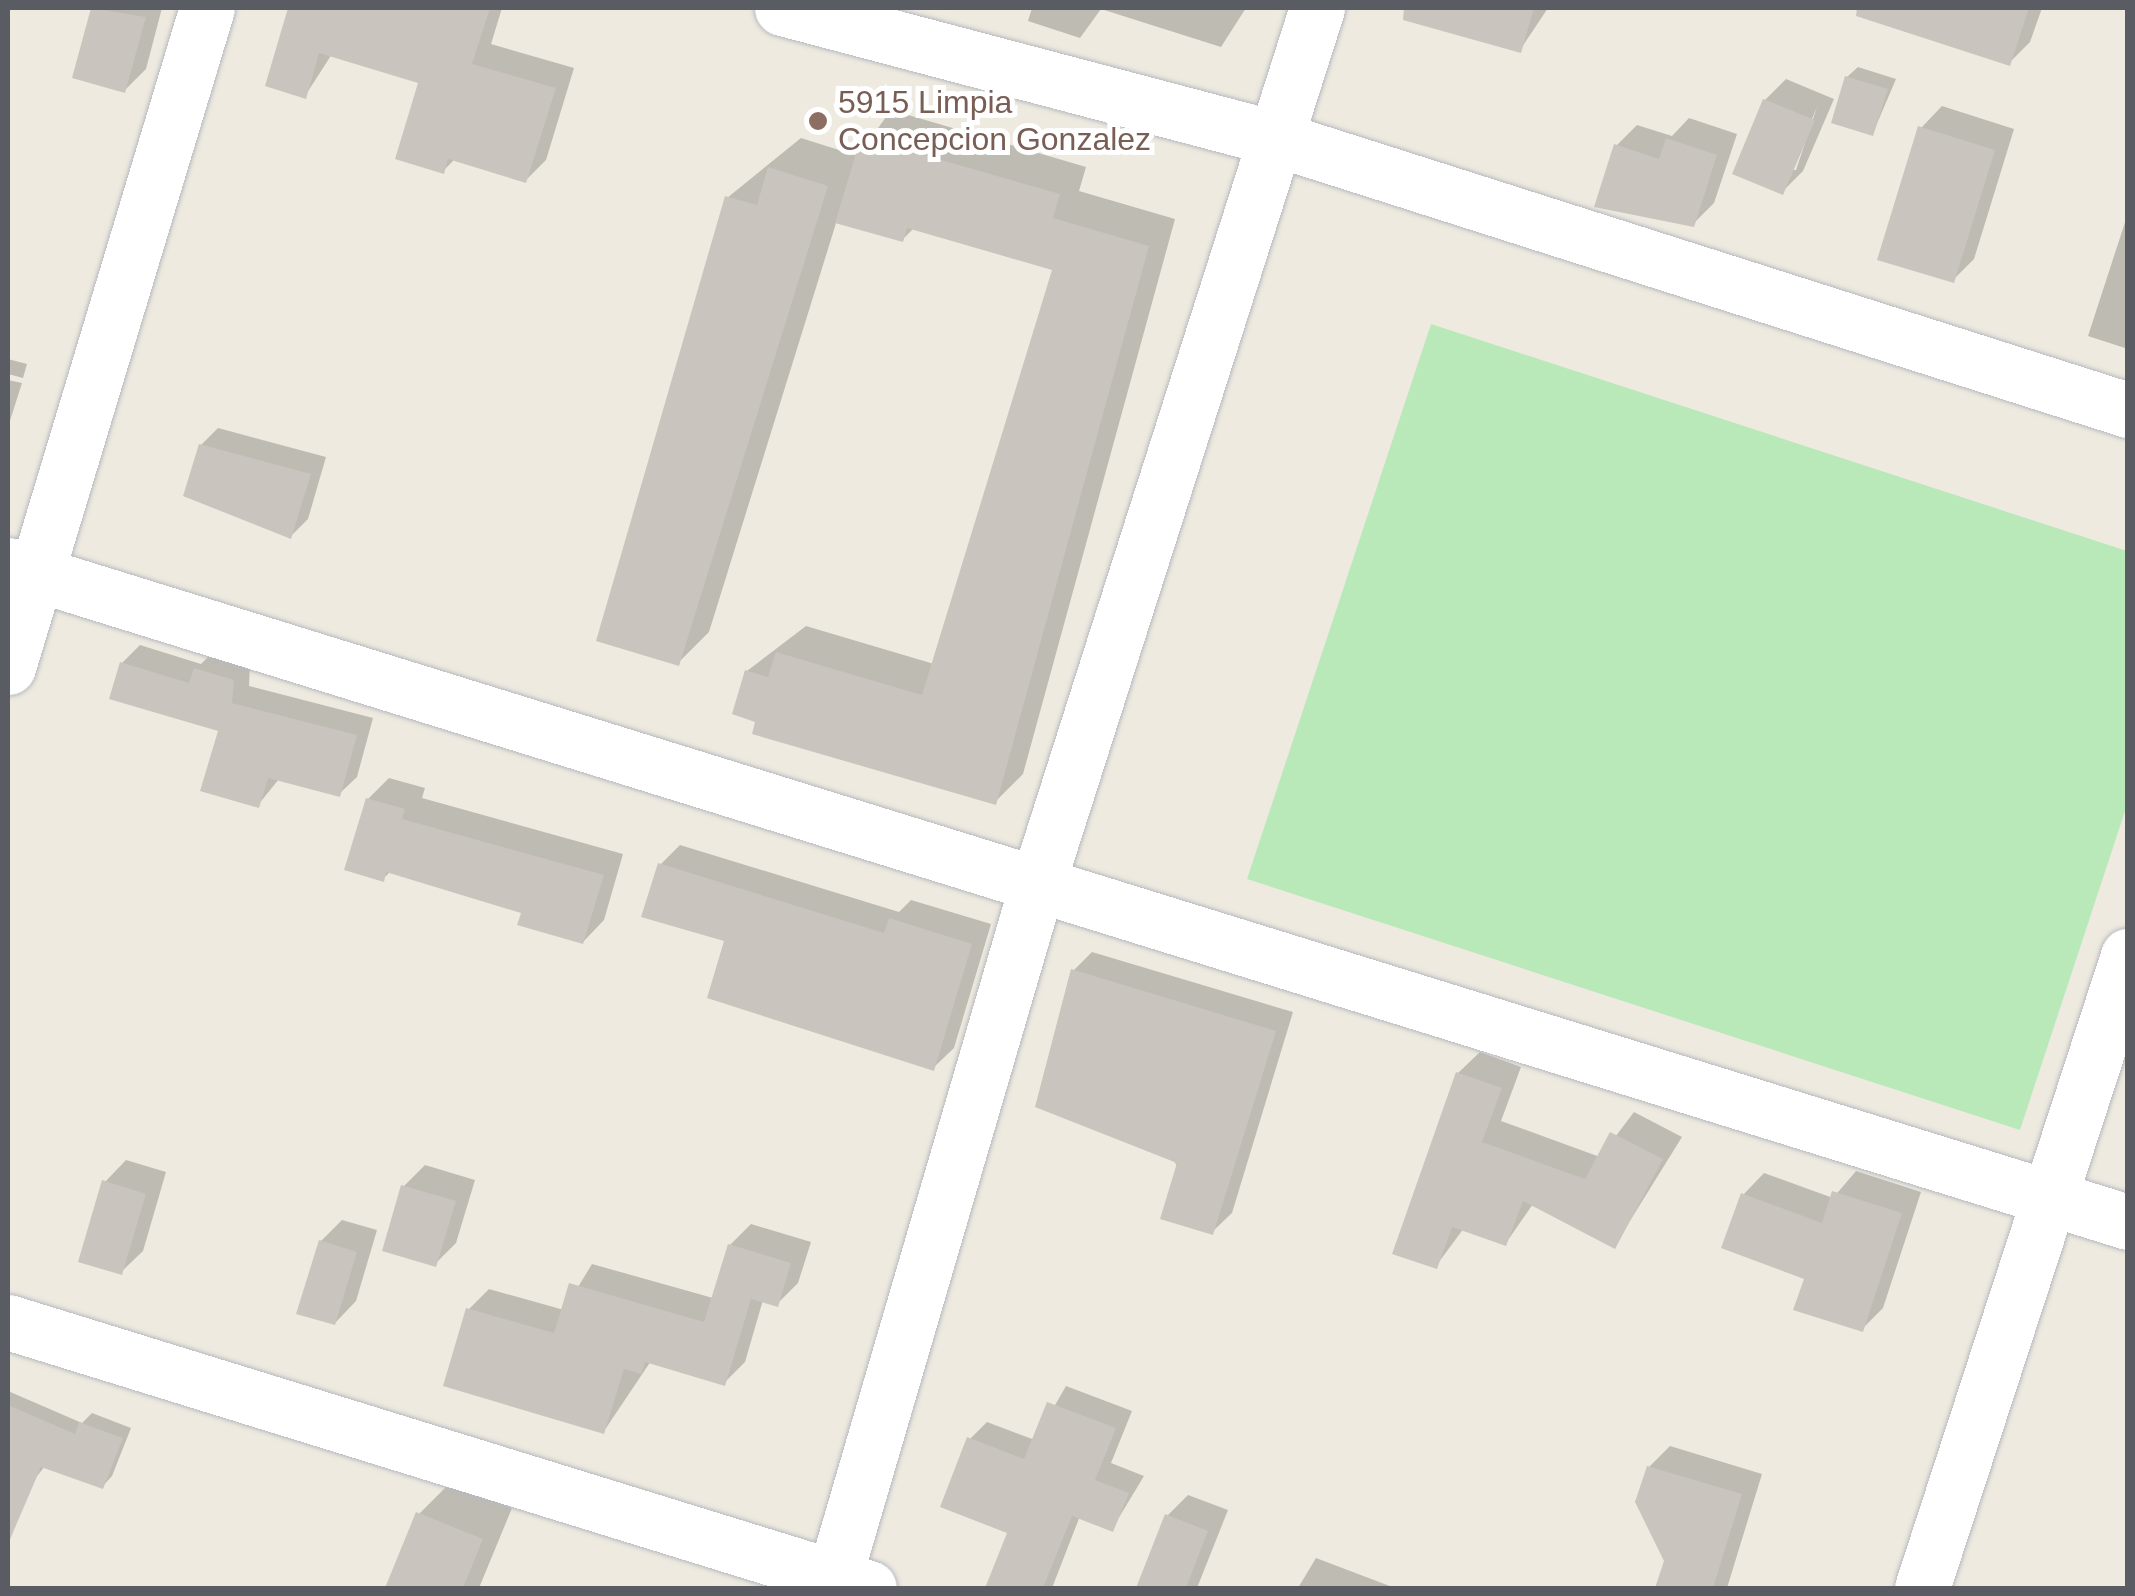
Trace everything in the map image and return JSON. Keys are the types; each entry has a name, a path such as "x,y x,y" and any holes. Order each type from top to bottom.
{"street":[{"path":"8,667 21,569 207,8"},
{"path":"782,8 1274,138 2128,410"},
{"path":"8,1322 845,1585 1036,885 1318,8"},
{"path":"21,569 2128,1222"},
{"path":"1922,1588 2128,956"}],"green space":[{"path":"1431,324 2127,551 2127,805 2020,1130 1247,879"}],"building":[{"path":"91,8 146,17 125,93 72,78"},
{"path":"288,8 490,8 472,64 556,88 526,183 448,159 444,174 395,159 418,83 319,53 306,99 265,86"},
{"path":"1404,8 1534,8 1521,53 1403,20"},
{"path":"1857,8 2029,8 2010,66 1856,16"},
{"path":"1845,76 1888,89 1873,136 1831,123"},
{"path":"1763,99 1815,120 1783,195 1732,174"},
{"path":"1918,126 1995,150 1954,283 1877,260"},
{"path":"861,137 1060,194 1053,218 1149,246 996,805 752,734 755,722 732,714 745,670 768,677 776,652 922,695 1052,270 907,228 903,242 835,223"},
{"path":"1666,138 1717,155 1694,227 1594,207 1614,144 1659,159"},
{"path":"768,167 828,186 679,666 596,641 725,196 757,205"},
{"path":"199,444 311,474 291,539 183,496"},
{"path":"120,662 189,683 194,668 234,680 232,703 357,735 340,797 268,778 259,808 200,791 218,731 109,699"},
{"path":"366,798 405,809 402,819 604,875 583,944 517,925 521,913 386,872 384,882 344,870"},
{"path":"658,863 884,933 889,918 972,944 934,1071 707,998 724,941 641,917"},
{"path":"1071,969 1276,1031 1213,1235 1160,1219 1177,1163 1035,1107"},
{"path":"1456,1072 1502,1088 1482,1142 1585,1179 1610,1132 1663,1159 1615,1249 1523,1201 1506,1246 1452,1227 1437,1269 1392,1254"},
{"path":"102,1180 146,1194 122,1275 78,1262"},
{"path":"401,1185 456,1201 436,1267 382,1251"},
{"path":"1832,1191 1902,1213 1863,1332 1793,1310 1804,1279 1721,1248 1741,1193 1822,1223"},
{"path":"319,1240 357,1252 335,1325 296,1314"},
{"path":"728,1244 791,1263 778,1307 751,1299 725,1386 645,1362 641,1374 624,1369 604,1434 443,1386 466,1308 554,1333 569,1283 704,1322"},
{"path":"1047,1402 1116,1428 1095,1480 1129,1493 1113,1532 1072,1516 1043,1588 985,1588 1007,1533 940,1507 967,1437 1024,1459"},
{"path":"8,1405 75,1434 79,1422 123,1438 103,1489 41,1467 8,1544"},
{"path":"1647,1466 1742,1494 1713,1588 1655,1588 1664,1561 1635,1502"},
{"path":"416,1512 483,1539 463,1588 385,1588"},
{"path":"1165,1514 1208,1531 1186,1588 1136,1588"}],"place":[{"name":"5915 Limpia Concepcion Gonzalez","path":"818,121"}]}
